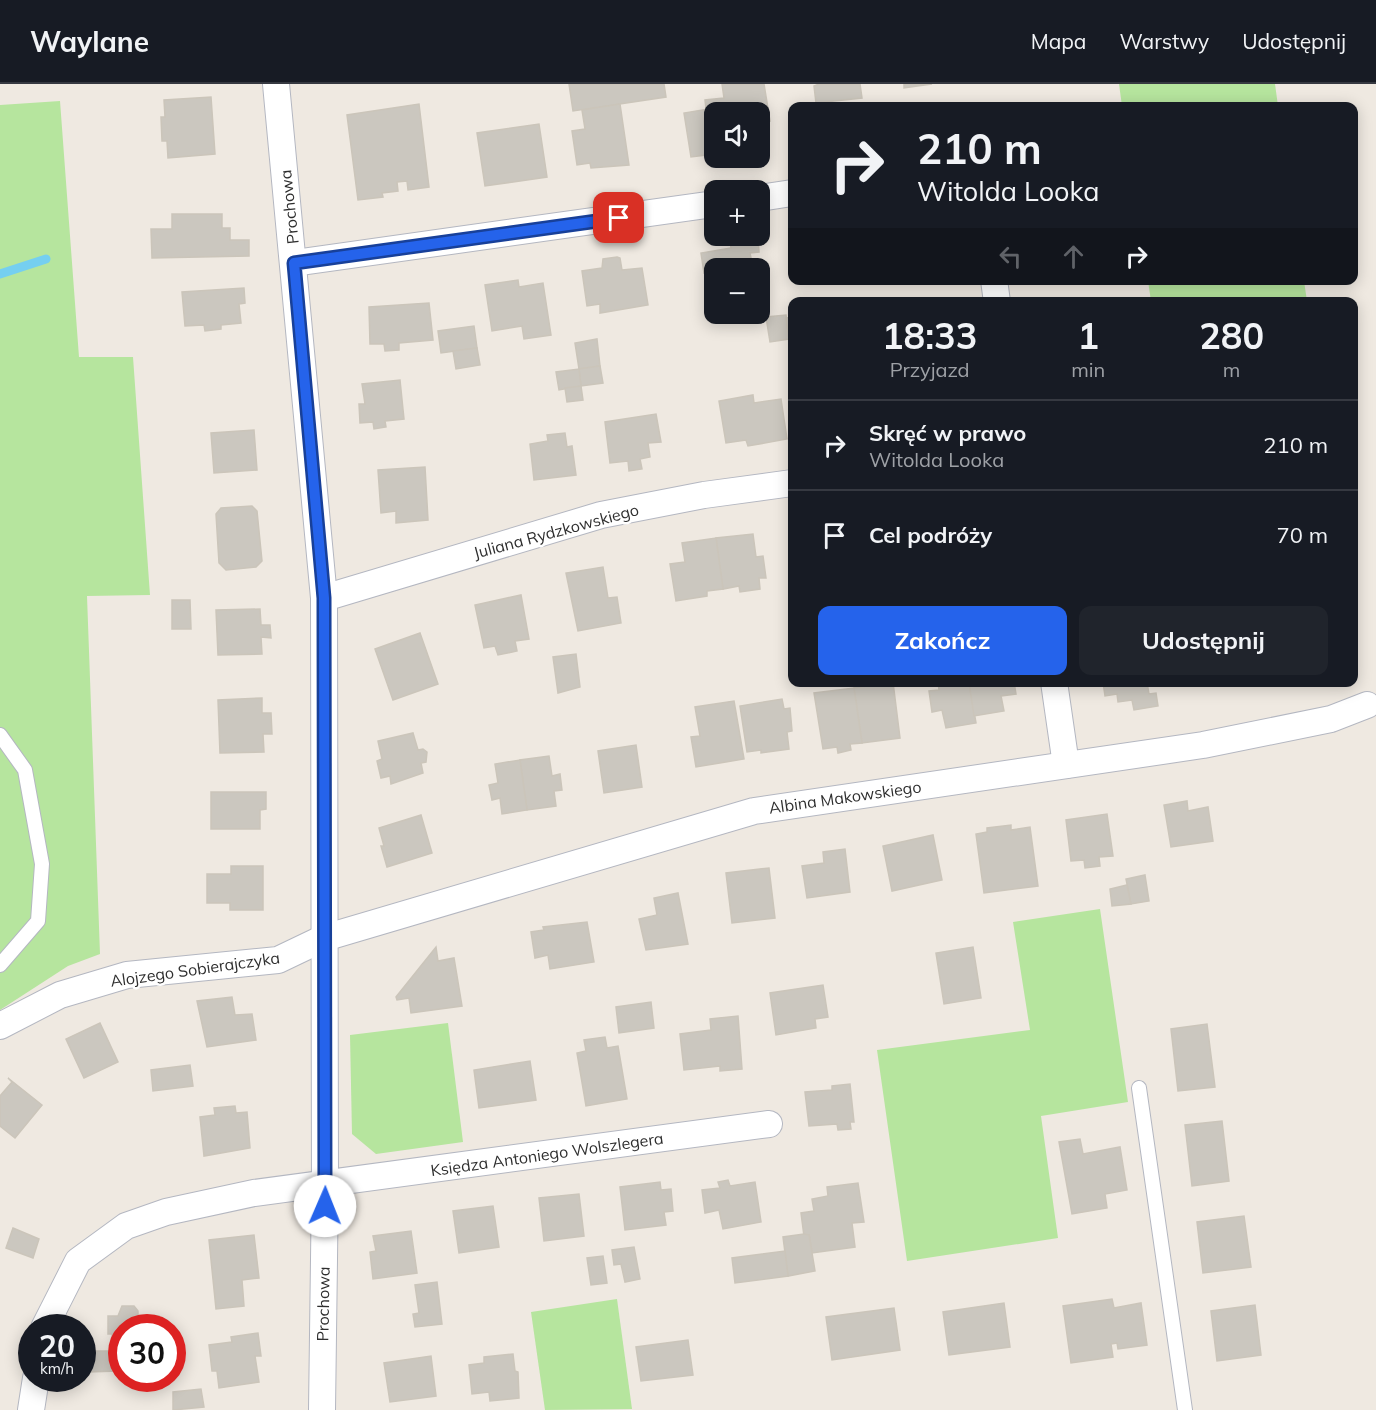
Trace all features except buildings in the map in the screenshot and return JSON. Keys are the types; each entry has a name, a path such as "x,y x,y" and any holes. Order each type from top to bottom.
{"street":[{"name":"Prochowa","path":"276,84 324,598 325,1184 322,1410"},
{"path":"770,196 788,194"},
{"path":"294,263 704,205"},
{"name":"Juliana Rydzkowskiego","path":"324,598 601,516 704,495 788,484"},
{"path":"1055,687 1066,765"},
{"name":"Albina Makowskiego","path":"324,938 754,811 1203,745 1331,719 1372,706"},
{"name":"Alojzego Sobierajczyka","path":"0,1026 60,995 127,975 278,960 324,938"},
{"name":"Księdza Antoniego Wolszlegera","path":"51,1314 78,1261 126,1226 166,1212 254,1193 769,1124"},
{"path":"31,1410 34,1392"}],"lane":[{"path":"0,735 25,770 42,864 38,921 0,965"},
{"path":"1139,1088 1185,1410"}],"green space":[{"path":"1119,84 1275,84 1277,102 1121,102"},
{"path":"60,101 79,357 133,357 150,595 87,596 100,954 68,966 0,1010 0,105"},
{"path":"1149,285 1305,285 1306,297 1150,297"},
{"path":"1100,909 1128,1102 1041,1116 1058,1238 907,1261 877,1050 1030,1030 1013,922"},
{"path":"448,1023 463,1142 376,1154 352,1134 350,1035"},
{"path":"617,1299 632,1409 545,1410 531,1312"}],"waterway":[{"path":"0,274 46,259"}],"route":[{"path":"325,1206 324,598 294,263 619,218"}]}
